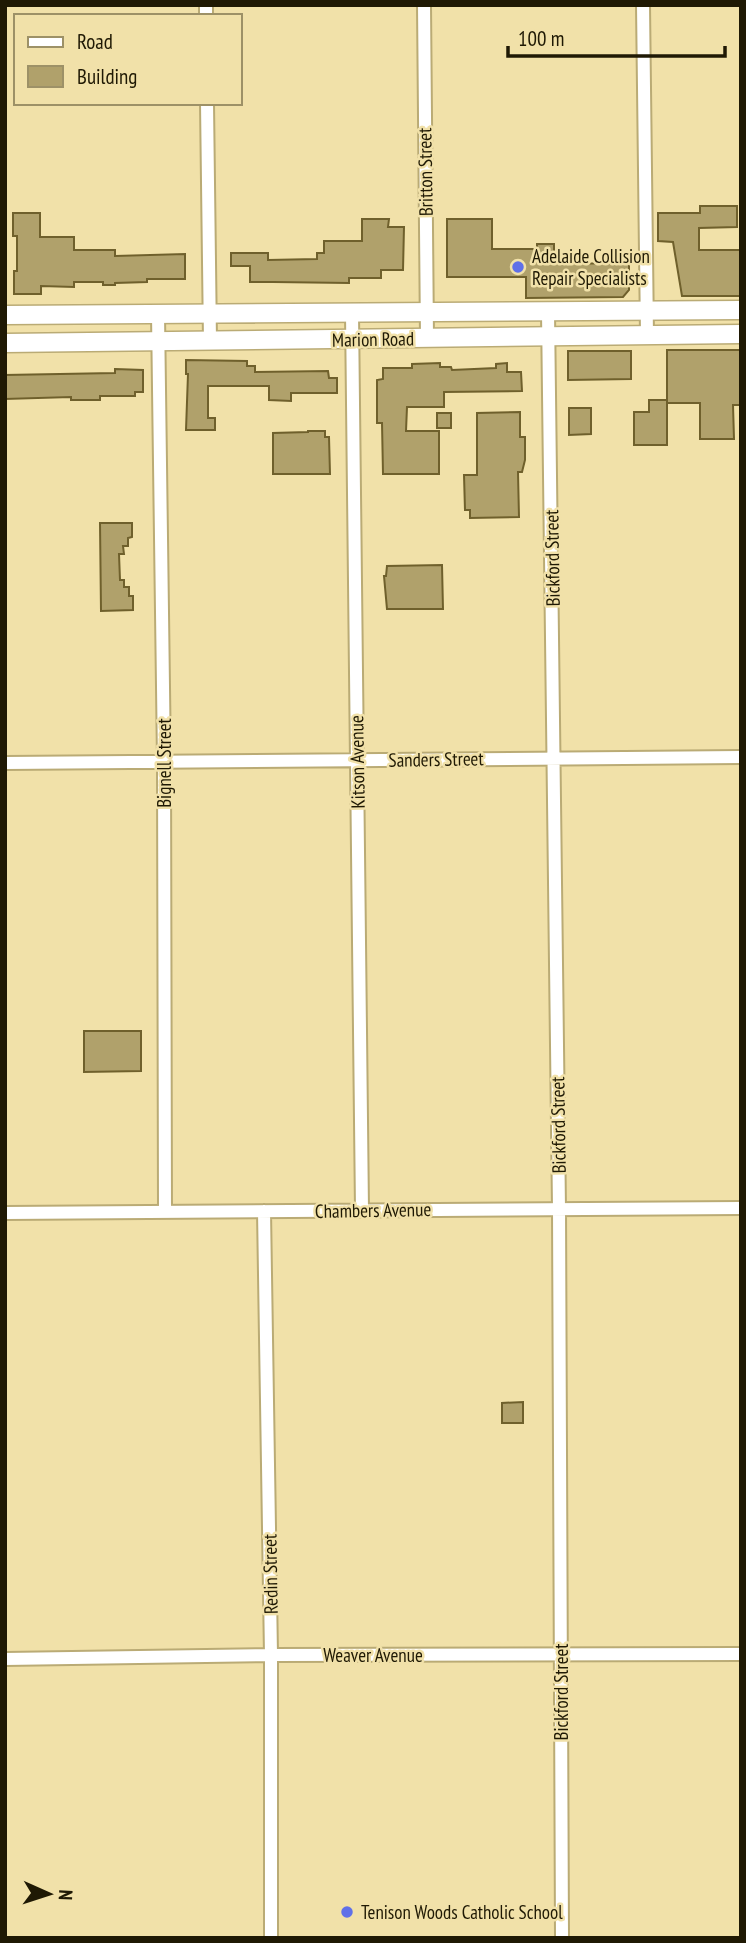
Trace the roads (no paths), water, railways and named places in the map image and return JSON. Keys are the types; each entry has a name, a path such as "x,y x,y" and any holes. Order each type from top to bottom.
{"main road":[{"name":"Marion Road","path":"5,315 741,310"},
{"name":"Marion Road","path":"5,343 741,334"}],"street":[{"name":"Britton Street","path":"424,5 427,338"},
{"path":"643,5 647,335"},
{"path":"207,105 209,341"},
{"name":"Bickford Street","path":"548,312 559,1208 562,1938"},
{"name":"Kitson Avenue","path":"352,313 362,1210"},
{"name":"Bignell Street","path":"158,314 164,761 165,1212"},
{"name":"Sanders Street","path":"5,764 741,757"},
{"name":"Chambers Avenue","path":"5,1213 741,1208"},
{"name":"Redin Street","path":"264,1211 271,1655 271,1938"},
{"name":"Weaver Avenue","path":"5,1659 271,1655 741,1654"}],"place":[{"name":"Adelaide Collision Repair Specialists","path":"518,267"},
{"name":"Tenison Woods Catholic School","path":"347,1912"}]}
